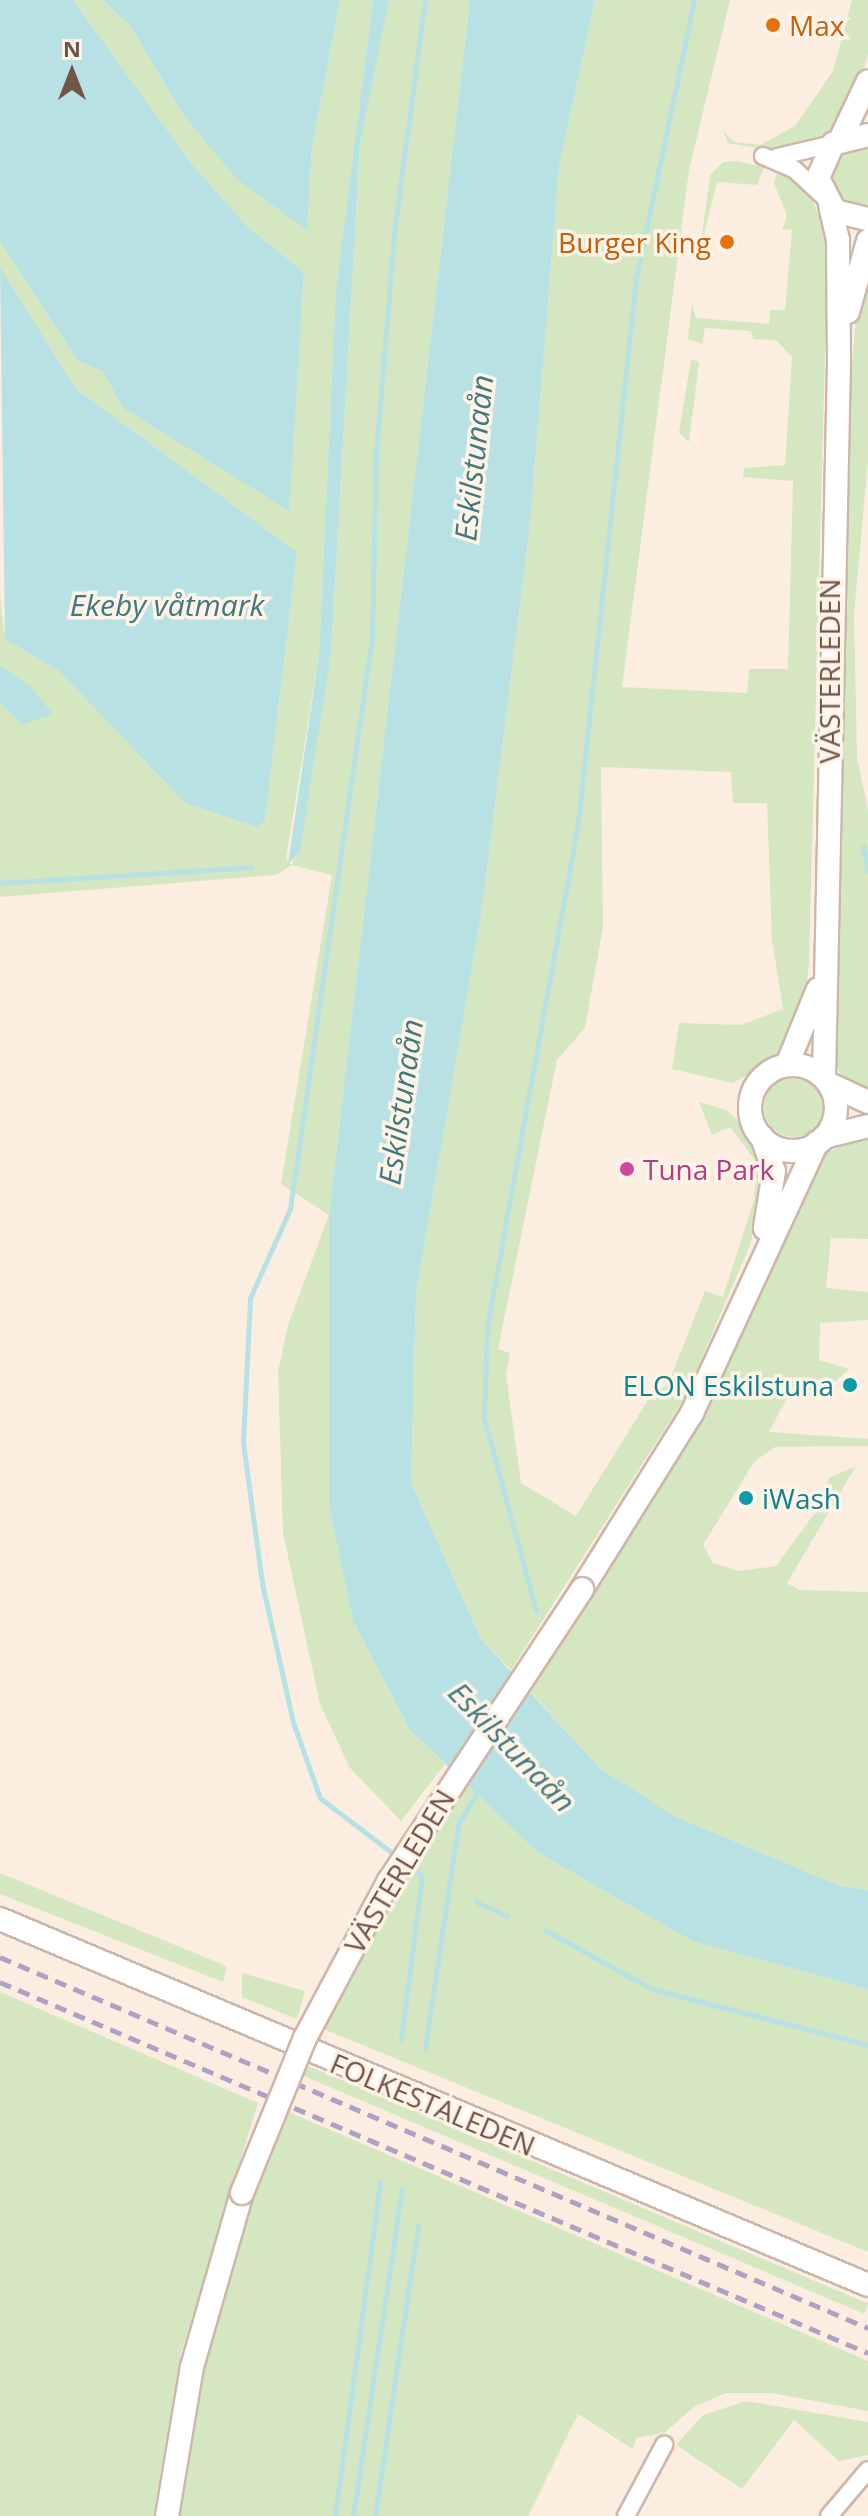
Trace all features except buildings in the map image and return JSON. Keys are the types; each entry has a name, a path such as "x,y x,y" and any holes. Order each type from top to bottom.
{"main road":[{"path":"837,142 868,81"},
{"path":"837,142 868,135"},
{"name":"VÄSTERLEDEN","path":"826,1081 820,983 839,360 838,240 819,170 837,142"},
{"path":"826,201 868,219"},
{"name":"VÄSTERLEDEN","path":"839,360 868,241"},
{"name":"VÄSTERLEDEN","path":"787,1065 820,983"},
{"path":"868,1102 787,1065 766,1075 753,1092 751,1115 762,1137 784,1149 868,1126"},
{"path":"820,1140 836,1110 826,1081"},
{"name":"VÄSTERLEDEN","path":"753,1279 772,1201 773,1155 762,1137"},
{"name":"VÄSTERLEDEN","path":"167,2516 192,2367 242,2193 305,2038 389,1881 582,1589 692,1413 820,1140"},
{"name":"FOLKESTALEDEN","path":"0,1919 868,2285"}],"street":[{"path":"826,201 794,169 763,156 797,157 837,142"},
{"path":"626,2516 664,2445"},
{"path":"829,2516 868,2470"}],"green space":[{"path":"73,0 103,0 131,27 184,116 307,228 312,147 340,0 373,0 336,290 319,655 286,859 292,865 276,875 0,897 0,703 22,725 30,686 0,665 0,595 5,639 59,671 185,803 257,827 265,821 297,552 76,389 0,267 0,241 77,360 103,372 123,408 288,510 304,272 248,227 191,163"},
{"path":"389,0 470,0 329,1215 281,1184 332,875 292,865 331,653 360,143 378,47"},
{"path":"595,0 730,0 689,170 622,687 747,693 749,669 788,669 793,481 743,477 744,468 785,465 792,357 776,340 753,339 751,331 705,328 702,344 688,339 692,304 696,318 769,324 770,310 785,310 792,230 782,229 787,216 774,183 778,169 809,191 828,240 809,963 804,1009 787,1052 733,1083 672,1069 679,1023 741,1025 783,1009 772,939 767,803 733,803 731,772 601,767 603,927 585,1028 557,1060 498,1349 510,1353 506,1375 521,1483 576,1516 648,1400 668,1384 705,1291 723,1297 754,1200 757,1163 730,1127 712,1135 699,1102 726,1110 743,1125 766,1177 750,1245 685,1397 511,1670 481,1639 411,1483 416,1293 481,916 530,524 559,167"},
{"path":"852,0 868,0 868,53 859,90 834,130 781,152 728,143 723,131 734,142 760,145 795,126 833,71"},
{"path":"868,148 868,205 856,206 842,200 830,173 846,149"},
{"path":"736,161 764,167 757,185 717,182 700,250 710,175 723,162"},
{"path":"868,265 868,461 854,614 857,757 868,810 868,1091 841,1076 834,1058 847,410 860,279"},
{"path":"691,359 699,362 689,442 679,433"},
{"path":"794,1077 816,1085 824,1107 816,1129 794,1137 772,1129 764,1107 772,1085"},
{"path":"868,1135 868,1239 831,1238 826,1288 868,1292 868,1320 820,1323 819,1360 849,1369 814,1401 796,1381 769,1432 868,1439 868,1446 775,1447 754,1462 703,1545 713,1563 739,1571 776,1566 820,1506 829,1478 856,1466 787,1583 799,1590 868,1592 868,1890 840,1886 672,1815 600,1768 528,1689 683,1452 822,1155"},
{"path":"329,1215 329,1506 353,1621 410,1730 445,1764 401,1821 350,1768 320,1704 283,1533 278,1372 288,1325"},
{"path":"466,1784 537,1852 692,1941 868,1989 868,2252 321,2028 382,1913"},
{"path":"0,1873 219,1963 227,1967 223,1982 0,1894"},
{"path":"242,1973 305,1991 297,2019 242,1997"},
{"path":"0,1992 258,2103 181,2354 153,2516 0,2516"},
{"path":"306,2065 868,2304 864,2314 302,2075"},
{"path":"284,2110 868,2361 868,2411 771,2393 726,2393 694,2407 664,2433 636,2438 633,2449 578,2414 528,2516 179,2516 188,2432 231,2253"},
{"path":"746,2401 868,2422 868,2455 839,2461 794,2420 742,2489 676,2445 703,2415"}],"water":[{"name":"Ekeby våtmark","path":"0,0 73,0 191,163 248,227 304,272 289,511 123,408 103,372 77,360 0,241"},
{"path":"103,0 340,0 312,147 307,230 237,179 184,116 131,27"},
{"path":"373,0 389,0 360,143 331,653 300,851 288,864 319,655 336,289"},
{"name":"Eskilstunaån","path":"470,0 595,0 559,167 530,524 481,916 416,1293 411,1483 481,1639 600,1768 672,1815 840,1886 868,1890 868,1989 692,1941 537,1852 410,1730 353,1621 329,1506 329,1215"},
{"name":"Ekeby våtmark","path":"0,267 76,389 297,552 265,821 257,827 185,803 59,671 5,639"},
{"name":"Ekeby våtmark","path":"0,665 30,686 53,714 22,725 0,703"}],"waterway":[{"path":"399,1858 320,1798 293,1722 262,1583 243,1442 250,1298 290,1209 372,638 376,453 394,232 425,0"},
{"path":"536,1611 484,1418 487,1327 578,823 636,278 694,0"},
{"path":"863,846 868,871"},
{"path":"0,883 251,867"},
{"path":"425,2049 458,1825 478,1790"},
{"path":"401,2039 422,1876 407,1865"},
{"path":"476,1902 507,1916"},
{"path":"545,1930 652,1989 868,2045"},
{"path":"335,2516 380,2182"},
{"path":"353,2516 402,2190"},
{"path":"375,2516 418,2225"}],"railway":[{"path":"0,1957 868,2328"},
{"path":"0,1982 868,2353"}],"place":[{"name":"Max","path":"773,25"},
{"name":"Burger King","path":"727,242"},
{"name":"Tuna Park","path":"627,1169"},
{"name":"ELON Eskilstuna","path":"850,1385"},
{"name":"iWash","path":"746,1498"}]}
